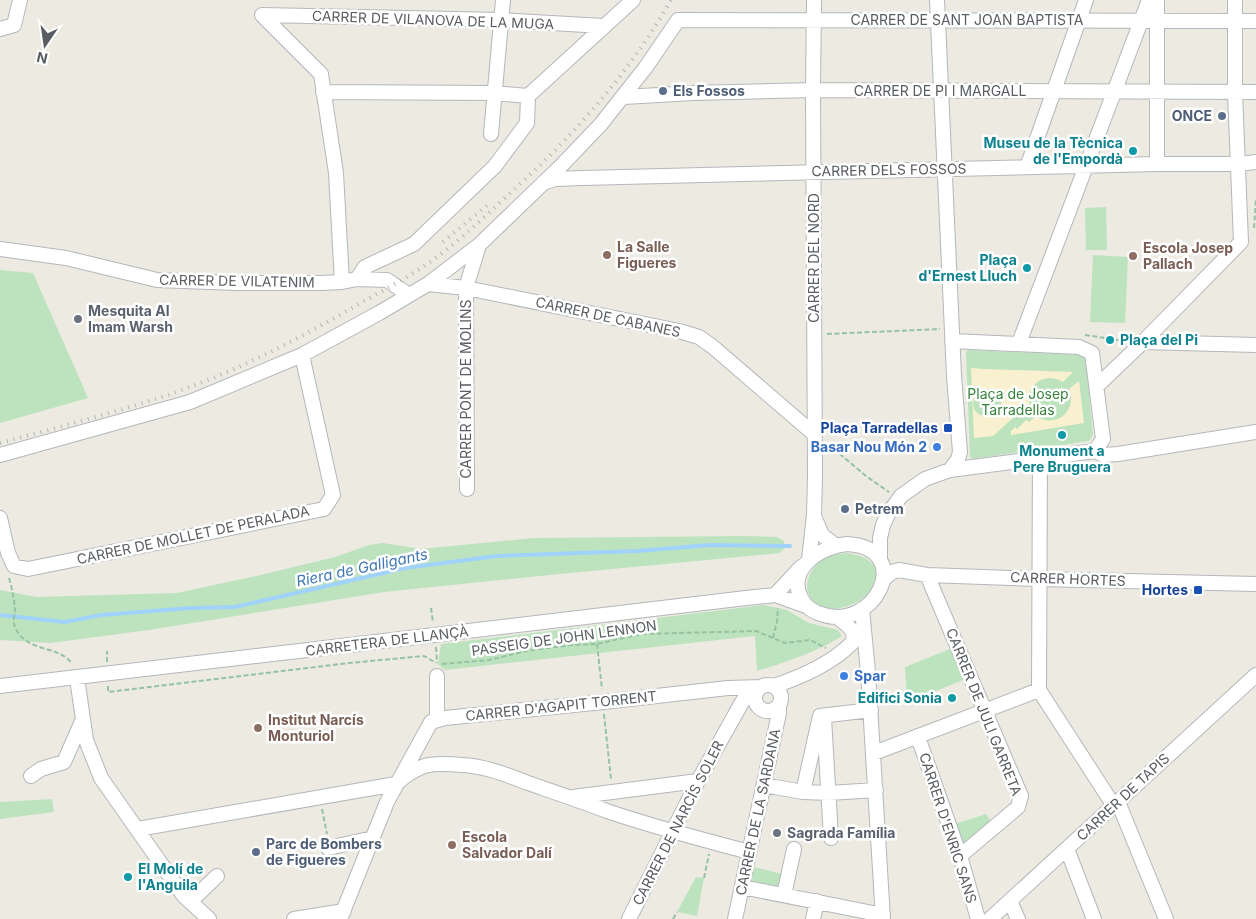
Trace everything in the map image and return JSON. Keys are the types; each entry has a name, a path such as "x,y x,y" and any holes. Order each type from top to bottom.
{"street":[{"path":"0,29 14,24 20,0"},
{"path":"491,134 503,0"},
{"path":"357,279 365,267 414,244 496,166 527,123 528,96 633,0"},
{"name":"CARRER DEL NORD","path":"807,563 814,515 814,0"},
{"path":"936,0 952,335 960,452 958,459 950,470"},
{"path":"1028,167 1086,0"},
{"path":"1019,343 1149,0"},
{"path":"1157,0 1157,164"},
{"path":"1097,386 1241,242 1235,92 1235,0"},
{"name":"CARRER DE VILANOVA DE LA MUGA","path":"323,92 321,74 262,15 501,20 603,26"},
{"name":"CARRER DE SANT JOAN BAPTISTA","path":"624,97 678,20 1256,21"},
{"name":"CARRER DE PI I MARGALL","path":"624,97 813,90 1256,92"},
{"path":"342,282 336,173 323,92 494,92 528,96"},
{"path":"0,455 190,402 302,355 379,313 428,284 479,245 511,216 540,184 561,166 624,97"},
{"name":"CARRER DELS FOSSOS","path":"540,184 555,179 582,178 1157,164 1238,164 1256,162"},
{"name":"CARRER PONT DE MOLINS","path":"467,489 466,288 479,245"},
{"name":"CARRER DE VILATENIM","path":"0,249 66,258 157,280 238,283 342,282 357,279 386,280 409,295"},
{"name":"CARRER DE CABANES","path":"428,284 466,288 679,331 699,337 713,347 814,438"},
{"path":"952,335 1019,343 1079,347 1092,353 1103,440 1095,451"},
{"path":"1143,342 1256,345"},
{"name":"CARRER DE MOLLET DE PERALADA","path":"14,566 28,569 324,509 333,495 302,355"},
{"path":"807,563 798,583 801,597 806,606 818,614 837,617 855,613 862,610 876,598 884,579 884,571 880,560 880,538 888,514 901,496 925,479 950,470 1095,451 1104,455 1118,454 1256,432"},
{"path":"960,452 963,458 970,464 979,467"},
{"path":"1040,458 1039,690 1116,804 1166,919"},
{"name":"CARRER DEL NORD","path":"814,515 822,535 835,545"},
{"path":"0,518 8,553 14,566"},
{"path":"856,544 866,539 883,525"},
{"path":"775,596 796,572 822,550 835,545 856,544 868,548 880,560"},
{"name":"CARRER HORTES","path":"884,579 892,572 899,570 928,574 1038,579 1256,584"},
{"name":"CARRER DE JULI GARRETA","path":"928,574 1021,796 1018,807 960,856"},
{"name":"CARRETERA DE LLANÇÀ","path":"0,686 76,674 107,675 254,656 775,596 806,606"},
{"path":"742,887 817,901 883,917 874,753 862,610"},
{"path":"837,617 849,626 854,638 852,644 841,653"},
{"path":"841,653 856,656 868,668"},
{"name":"CARRER DE NARCÍS SOLER","path":"629,919 698,781 746,696 764,688 800,677 841,653"},
{"path":"294,919 338,915 396,784 431,722 437,719 437,670"},
{"path":"76,674 86,740 101,778 182,895 209,919"},
{"name":"CARRER DE TAPIS","path":"990,919 1256,675"},
{"name":"CARRER D'AGAPIT TORRENT","path":"437,719 728,688 764,688"},
{"path":"764,688 780,695 779,705 770,710 760,708 755,700 764,688"},
{"path":"874,753 1039,690"},
{"name":"CARRER DE LA SARDANA","path":"735,919 779,713 779,705"},
{"name":"CARRER DE NARCÍS SOLER","path":"728,727 733,722 760,708"},
{"path":"803,792 820,716 871,710"},
{"path":"824,715 831,838"},
{"path":"31,776 41,769 64,762 83,718"},
{"name":"CARRER D'ENRIC SANS","path":"918,737 960,856 978,919"},
{"path":"417,747 419,759 426,766"},
{"path":"138,829 396,784 416,768 438,764 464,765 497,772 673,832 749,852"},
{"path":"570,797 698,781"},
{"path":"764,785 803,792 829,793 876,790"},
{"path":"376,787 387,802"},
{"path":"329,847 373,838"},
{"path":"784,895 794,849"},
{"path":"1067,849 1094,919"},
{"path":"190,902 217,876"},
{"path":"813,919 817,901"},
{"path":"1010,901 1018,919"}],"path":[{"path":"814,334 952,335"},
{"path":"814,438 825,442 890,493"},
{"path":"14,566 9,578 15,610 14,624 29,644 51,650 70,659 76,674"},
{"path":"773,638 778,604 775,596"},
{"name":"PASSEIG DE JOHN LENNON","path":"437,670 531,650 597,644 641,634 756,631 785,643 810,640 841,653"},
{"path":"597,644 612,792"},
{"path":"107,651 108,692 340,664 424,656 437,670"},
{"path":"319,797 329,847"},
{"path":"704,878 712,842"},
{"path":"673,919 677,912"}],"green space":[{"path":"1106,207 1107,250 1086,250 1085,208"},
{"path":"1093,255 1128,257 1125,323 1090,322"},
{"path":"0,270 33,273 88,398 0,423"},
{"name":"Plaça de Josep Tarradellas","path":"968,350 1082,355 1086,361 1093,435 1089,441 973,459 970,457 966,352"},
{"path":"777,537 784,541 785,548 779,553 384,592 149,630 50,643 0,640 0,590 36,597 177,593 261,575 335,557 369,545 383,543 421,549 534,538"},
{"path":"847,553 862,557 873,564 877,575 875,582 866,595 853,604 837,609 822,607 810,598 808,592 807,585 811,572 825,558"},
{"path":"764,605 787,610 809,623 838,630 842,636 801,656 757,671 755,636 445,670 438,664 441,644"},
{"path":"950,649 963,680 916,699 907,700 905,667"},
{"path":"52,799 54,812 0,819 0,802"},
{"path":"986,814 992,823 962,847 955,824"},
{"path":"754,867 782,874 779,887 751,881"},
{"path":"696,877 704,878 697,916 677,912"}],"sand":[{"path":"971,368 1073,372 1063,382 1048,378 1041,380 1031,389 1029,403 1032,411 1030,410 1020,418 1016,415 993,436 974,438","holes":["989,389 999,395 1001,405 999,412 986,416 979,414 974,409 973,402 978,393"]},
{"path":"1079,381 1084,423 1011,435 1011,431 1015,427 1017,429 1026,420 1029,422 1036,416 1050,421 1063,416 1068,411 1070,405 1069,389"}],"waterway":[{"name":"Riera de Galligants","path":"0,615 65,622 101,615 191,608 235,607 405,568 497,556 637,551 710,545 790,546"}],"railway":[{"path":"0,443 147,402 193,386 265,354 312,330 419,269 445,251 472,228 547,159 570,135 614,84 671,0"},
{"path":"443,242 491,202"}],"place":[{"name":"Els Fossos","path":"663,91"},
{"name":"ONCE","path":"1222,116"},
{"name":"Museu de la Tècnica de l'Empordà","path":"1133,151"},
{"name":"La Salle Figueres","path":"607,255"},
{"name":"Escola Josep Pallach","path":"1133,256"},
{"name":"Plaça d'Ernest Lluch","path":"1027,268"},
{"name":"Mesquita Al Imam Warsh","path":"78,319"},
{"name":"Plaça del Pi","path":"1110,340"},
{"name":"Plaça Tarradellas","path":"948,428"},
{"name":"Monument a Pere Bruguera","path":"1062,435"},
{"name":"Basar Nou Món 2","path":"937,447"},
{"name":"Petrem","path":"845,509"},
{"name":"Hortes","path":"1198,590"},
{"name":"Spar","path":"844,676"},
{"name":"Edifici Sonia","path":"952,698"},
{"name":"Institut Narcís Monturiol","path":"258,728"},
{"name":"Sagrada Família","path":"777,833"},
{"name":"Escola Salvador Dalí","path":"452,845"},
{"name":"Parc de Bombers de Figueres","path":"256,852"},
{"name":"El Molí de l'Anguila","path":"128,877"}]}
